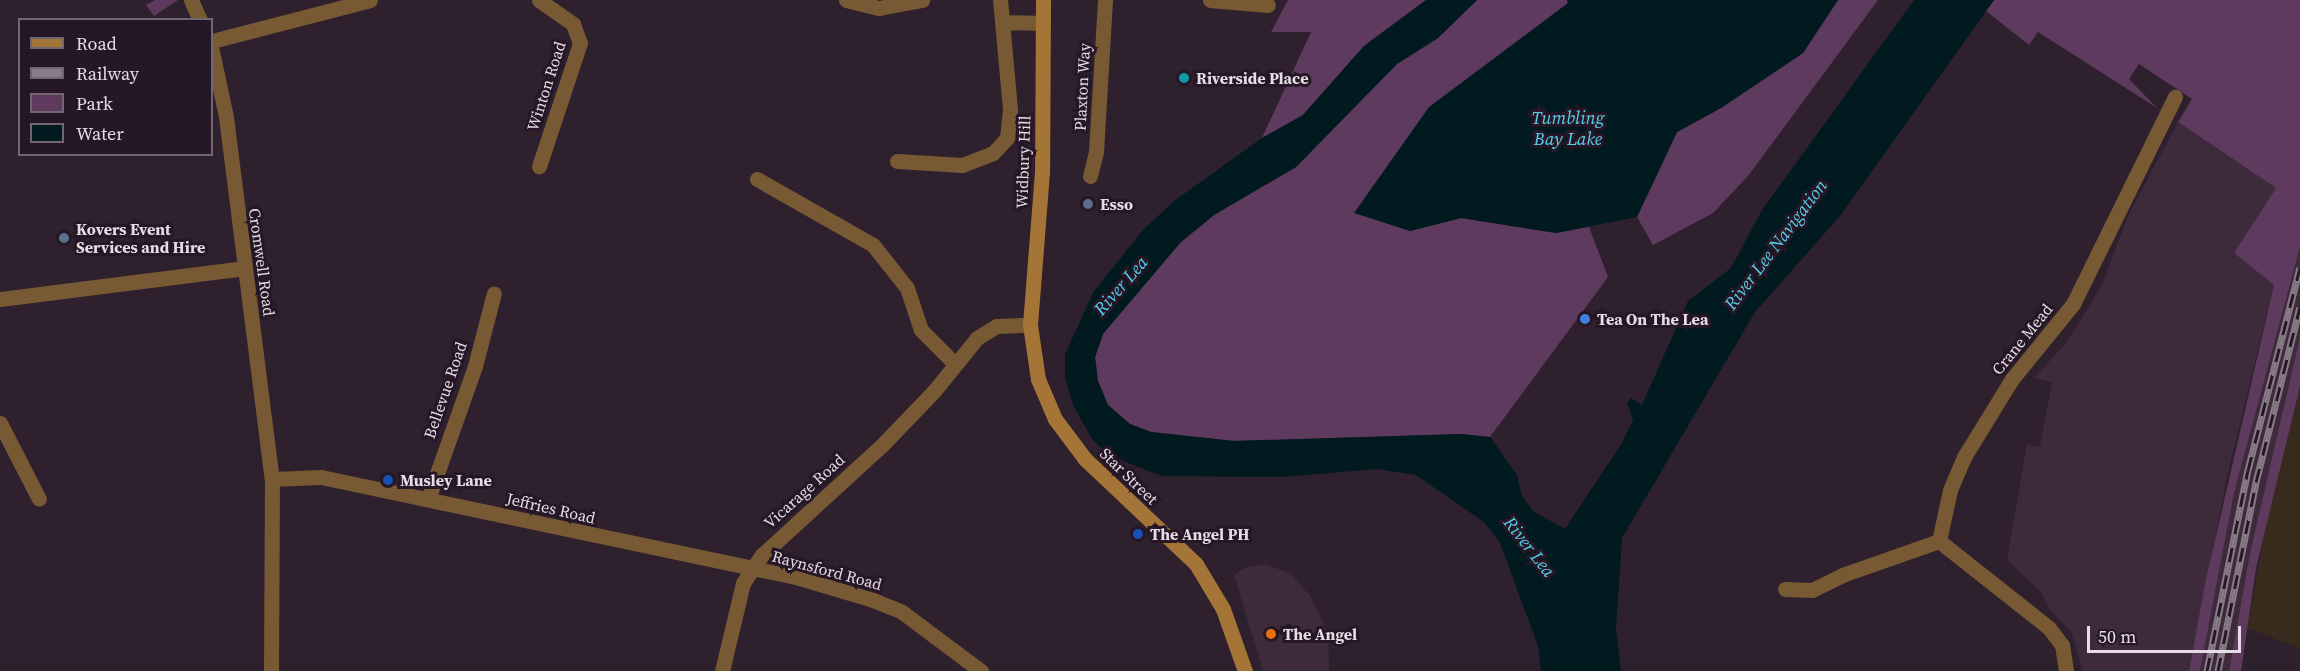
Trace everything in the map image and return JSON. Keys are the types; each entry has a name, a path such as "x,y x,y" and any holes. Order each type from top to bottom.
{"main road":[{"name":"Widbury Hill","path":"1030,325 1042,172 1043,0"},
{"name":"Star Street","path":"1030,325 1038,379 1055,419 1106,482 1196,564 1223,609 1245,671"}],"street":[{"path":"191,0 199,18"},
{"path":"213,41 370,0"},
{"name":"Winton Road","path":"539,0 573,24 580,43 539,166"},
{"path":"846,0 879,8 922,0"},
{"path":"897,161 962,165 1002,146 1007,138 1010,109 1000,0"},
{"name":"Plaxton Way","path":"1090,176 1096,153 1105,0"},
{"path":"1210,0 1268,5"},
{"path":"1002,22 1043,23"},
{"name":"Cromwell Road","path":"213,56 226,117 272,479"},
{"name":"Crane Mead","path":"1939,542 1950,490 1964,457 2012,379 2073,304 2175,97"},
{"path":"757,179 853,232 880,251 908,288 921,330 954,363"},
{"path":"0,299 245,268"},
{"name":"Bellevue Road","path":"428,498 475,366 494,293"},
{"name":"Vicarage Road","path":"722,671 738,598 750,568 883,444 934,391 954,363 986,331 1004,324 1030,325"},
{"path":"0,423 39,499"},
{"name":"Jeffries Road","path":"272,479 321,477 750,568"},
{"path":"271,671 272,479"},
{"path":"1785,589 1812,590 1845,574 1939,542 2049,628 2062,645 2066,671"},
{"name":"Raynsford Road","path":"750,568 883,604 925,628 981,671"}],"shaded area":[{"path":"2178,122 2276,188 2234,253 2274,285 2228,472 2189,671 2083,671 2071,631 2051,611 2040,591 2007,560 2027,444 2040,447 2052,382 2034,378 2066,343 2101,287 2129,214"},
{"path":"2300,247 2300,337 2250,553 2229,671 2200,671 2234,493"},
{"path":"2300,386 2300,648 2247,628 2272,491"},
{"path":"1264,564 1290,573 1311,597 1328,634 1329,671 1263,671 1234,575 1246,567"}],"green space":[{"path":"155,0 178,0 154,16 146,5"},
{"path":"1288,0 1426,0 1364,46 1303,115 1262,138 1311,32 1271,32"},
{"path":"1477,0 1567,0 1568,3 1522,39 1410,231 1461,218 1556,233 1589,227 1608,277 1490,437 1461,434 1234,441 1151,432 1130,424 1108,405 1098,381 1095,357 1103,334 1126,304 1181,242 1214,215 1296,167 1397,64 1438,38"},
{"path":"1838,0 1878,0 1748,176 1713,213 1653,245 1637,217 1677,132 1721,108 1803,53"},
{"path":"1994,0 2300,0 2300,247 2234,493 2200,671 2189,671 2206,579 2274,285 2234,253 2276,188 2178,122 2192,99 2139,64 2129,79 2157,108 2038,32 2029,45 1986,11"},
{"path":"2300,337 2300,386 2256,568 2241,671 2229,671 2250,553"}],"water":[{"path":"1426,0 1477,0 1438,38 1397,64 1296,167 1214,215 1181,242 1103,334 1095,357 1098,381 1108,405 1130,424 1151,432 1234,441 1461,434 1490,437 1517,475 1522,496 1534,512 1565,529 1622,443 1633,420 1627,403 1631,398 1642,405 1688,301 1731,268 1762,210 1914,0 1994,0 1840,216 1755,312 1622,538 1616,630 1621,671 1541,671 1538,646 1500,543 1484,522 1416,475 1377,469 1283,477 1162,476 1110,456 1092,439 1073,405 1065,378 1065,354 1094,291 1143,230 1174,201 1262,138 1303,115 1364,46"},
{"name":"Tumbling Bay Lake","path":"1567,0 1838,0 1803,53 1721,108 1677,132 1637,217 1556,233 1461,218 1410,231 1354,213 1429,107 1568,3"}],"railway":[{"path":"2207,671 2248,470 2300,268"},
{"path":"2218,671 2256,482 2300,307"}],"place":[{"name":"Riverside Place","path":"1184,78"},
{"name":"Esso","path":"1088,204"},
{"name":"Kovers Event Services and Hire","path":"64,238"},
{"name":"Tea On The Lea","path":"1585,319"},
{"name":"Musley Lane","path":"388,480"},
{"name":"The Angel PH","path":"1138,534"},
{"name":"The Angel","path":"1271,634"}],"water label":[{"name":"River Lee Navigation","path":"1776,245"},
{"name":"River Lea","path":"1121,286"},
{"name":"River Lea","path":"1529,547"}]}
